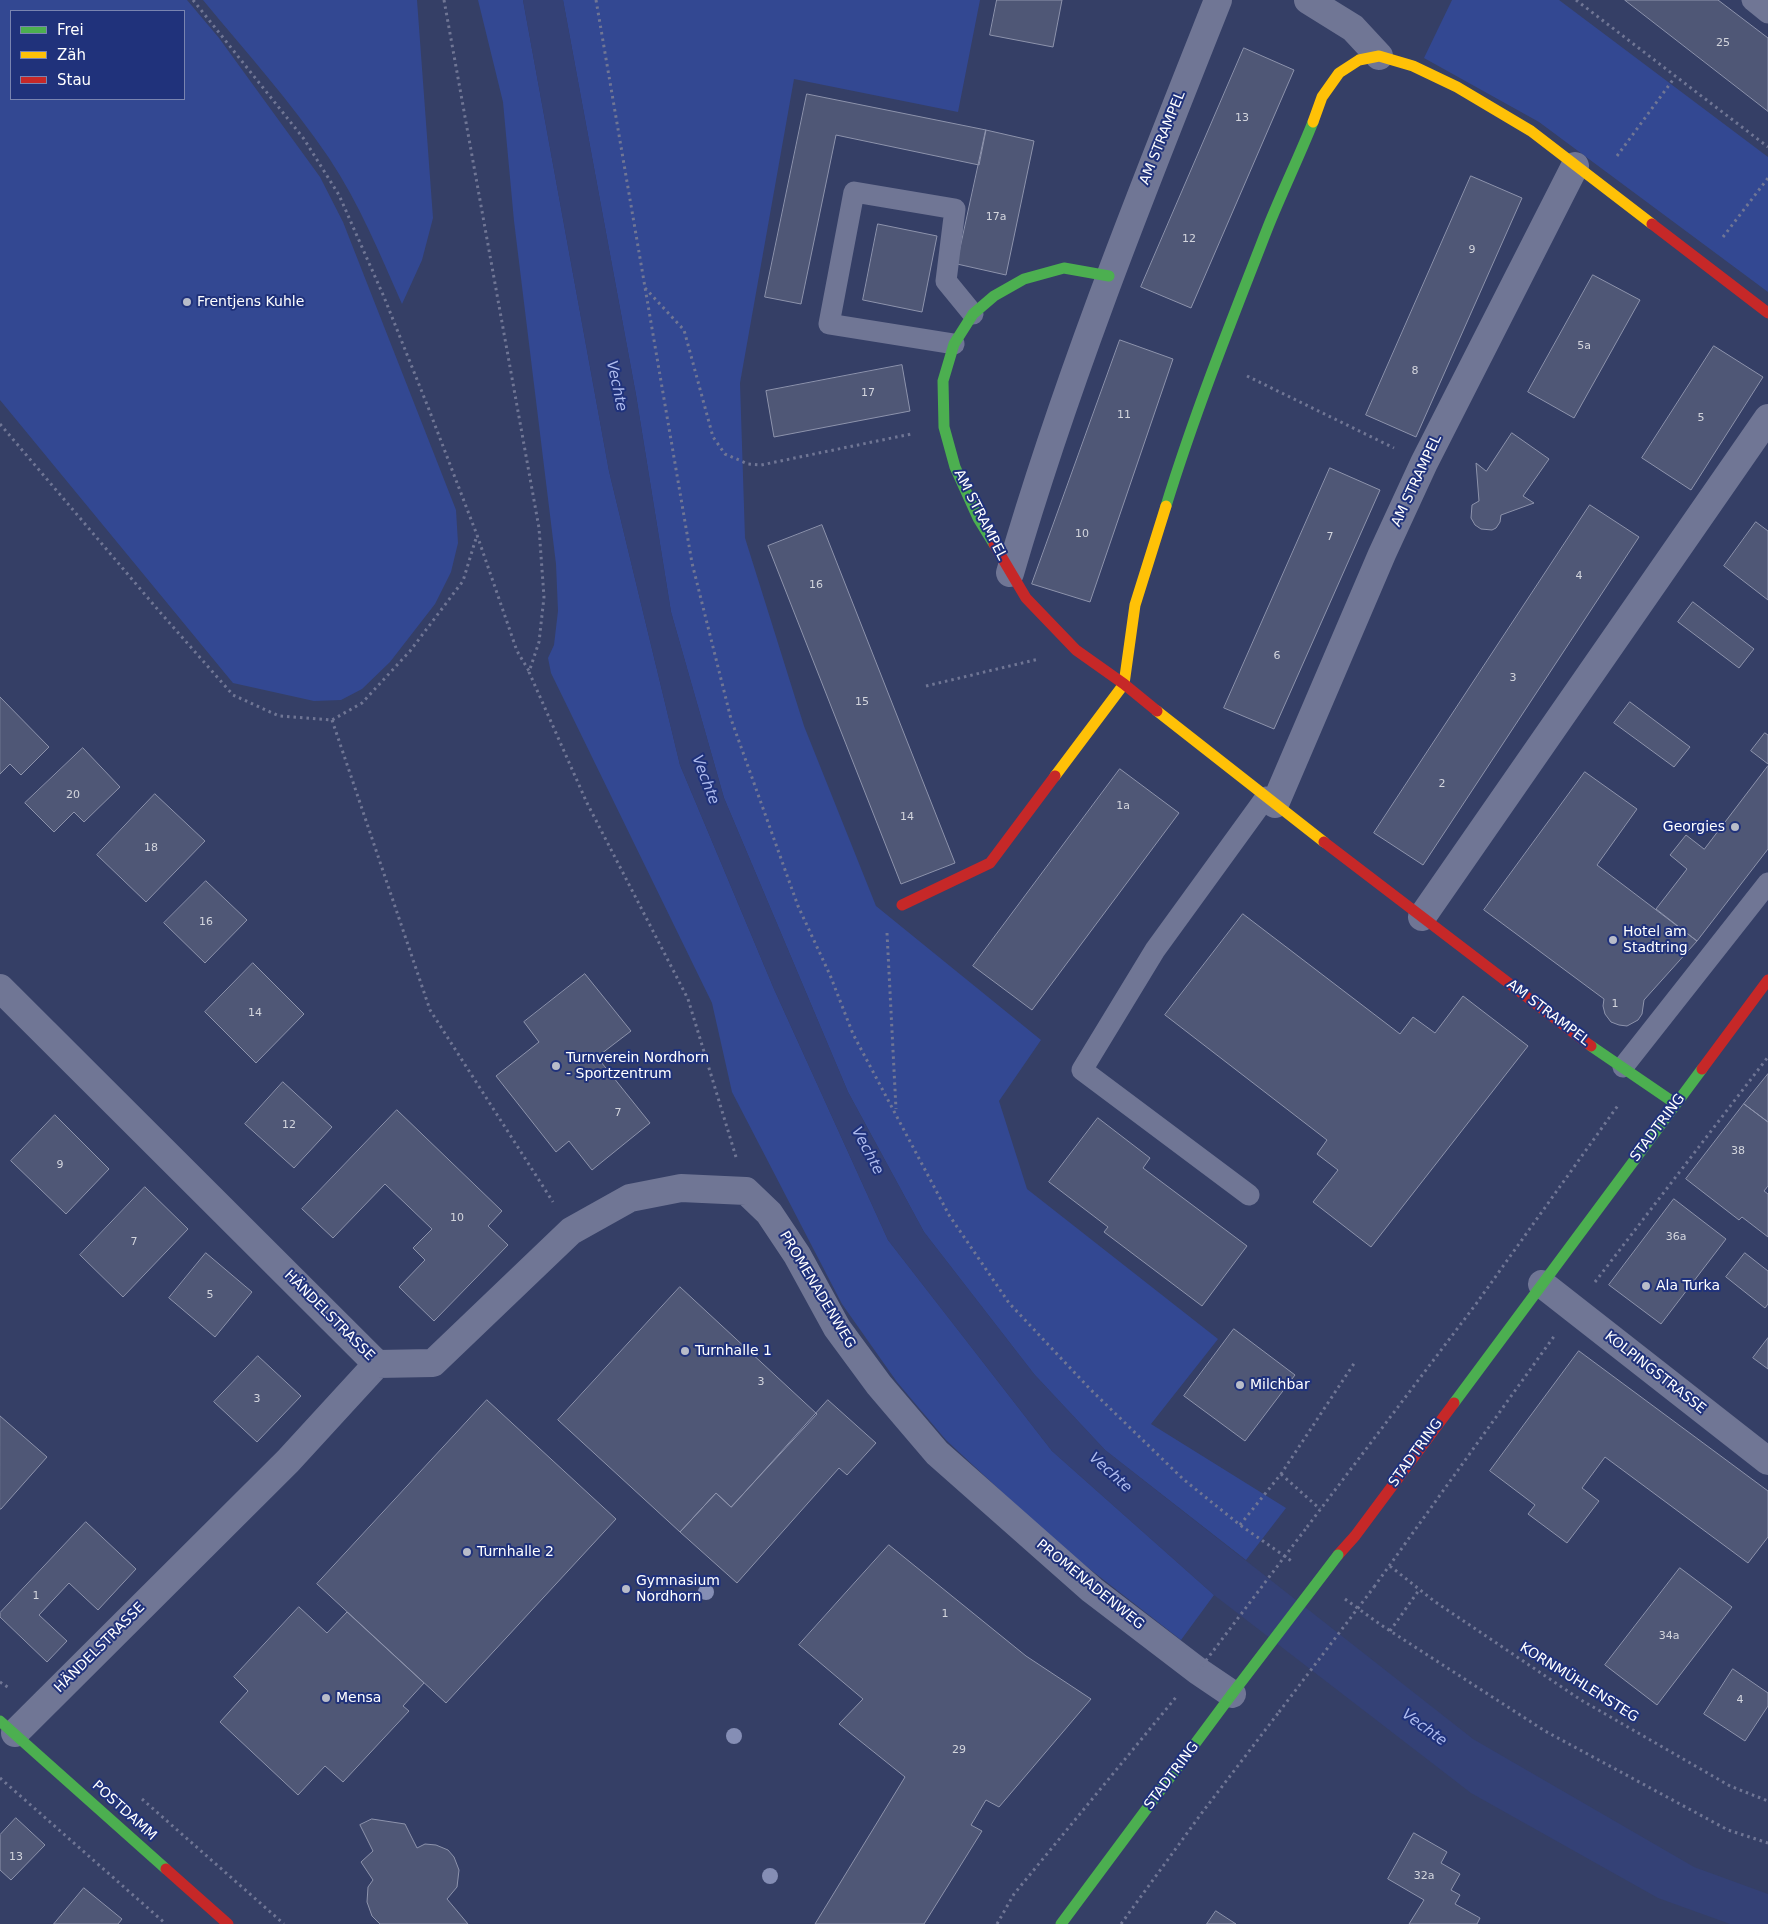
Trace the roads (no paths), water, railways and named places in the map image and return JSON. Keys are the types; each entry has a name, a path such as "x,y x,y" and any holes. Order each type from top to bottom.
{"street":[{"name":"AM STRAMPEL","path":"1010,573 1035,488 1108,276 1218,0"},
{"path":"1308,0 1353,28 1379,56"},
{"path":"902,905 990,863 1124,684 1135,605 1181,458 1269,225 1298,160 1322,97 1339,73 1360,60 1379,56 1413,66 1456,87 1531,131 1768,313"},
{"name":"AM STRAMPEL","path":"1271,800 1424,463 1575,166"},
{"name":"AM STRAMPEL","path":"1108,276 1064,268 1024,279 994,296 973,314 954,344 943,382 944,428 955,467 978,518 1026,598 1076,650 1124,684 1422,917 1622,1067 1676,1104"},
{"path":"1422,917 1768,418"},
{"name":"STADTRING","path":"1061,1924 1232,1694 1338,1555 1355,1536 1768,980"},
{"name":"HÄNDELSTRASSE","path":"0,988 377,1364 288,1461 8,1727"},
{"name":"PROMENADENWEG","path":"377,1364 433,1364 572,1231 630,1198 681,1188 746,1192 769,1213 798,1255 837,1328 879,1385 937,1453 1092,1590 1195,1674 1232,1694"},
{"name":"KOLPINGSTRASSE","path":"1542,1284 1768,1461"},
{"name":"POSTDAMM","path":"8,1727 228,1924"}],"lane":[{"path":"1752,0 1768,13"},
{"path":"954,344 829,324 854,192 955,209 946,281 973,314"},
{"path":"1249,1195 1082,1070 1155,950 1271,800"},
{"path":"1622,1067 1768,883"}],"water":[{"name":"Vechte","path":"523,0 563,0 636,395 671,612 724,798 848,1092 924,1232 1034,1374 1105,1450 1473,1739 1694,1867 1768,1894 1768,1924 1730,1924 1658,1898 1471,1793 1214,1595 1052,1451 888,1240 774,989 680,765 609,471"}],"place":[{"name":"Frentjens Kuhle","path":"187,302"},
{"name":"Georgies","path":"1735,827"},
{"name":"Hotel am Stadtring","path":"1613,940"},
{"name":"Turnverein Nordhorn - Sportzentrum","path":"556,1066"},
{"name":"Ala Turka","path":"1646,1286"},
{"name":"Turnhalle 1","path":"685,1351"},
{"name":"Milchbar","path":"1240,1385"},
{"name":"Turnhalle 2","path":"467,1552"},
{"name":"Gymnasium Nordhorn","path":"626,1589"},
{"name":"Mensa","path":"326,1698"}]}
